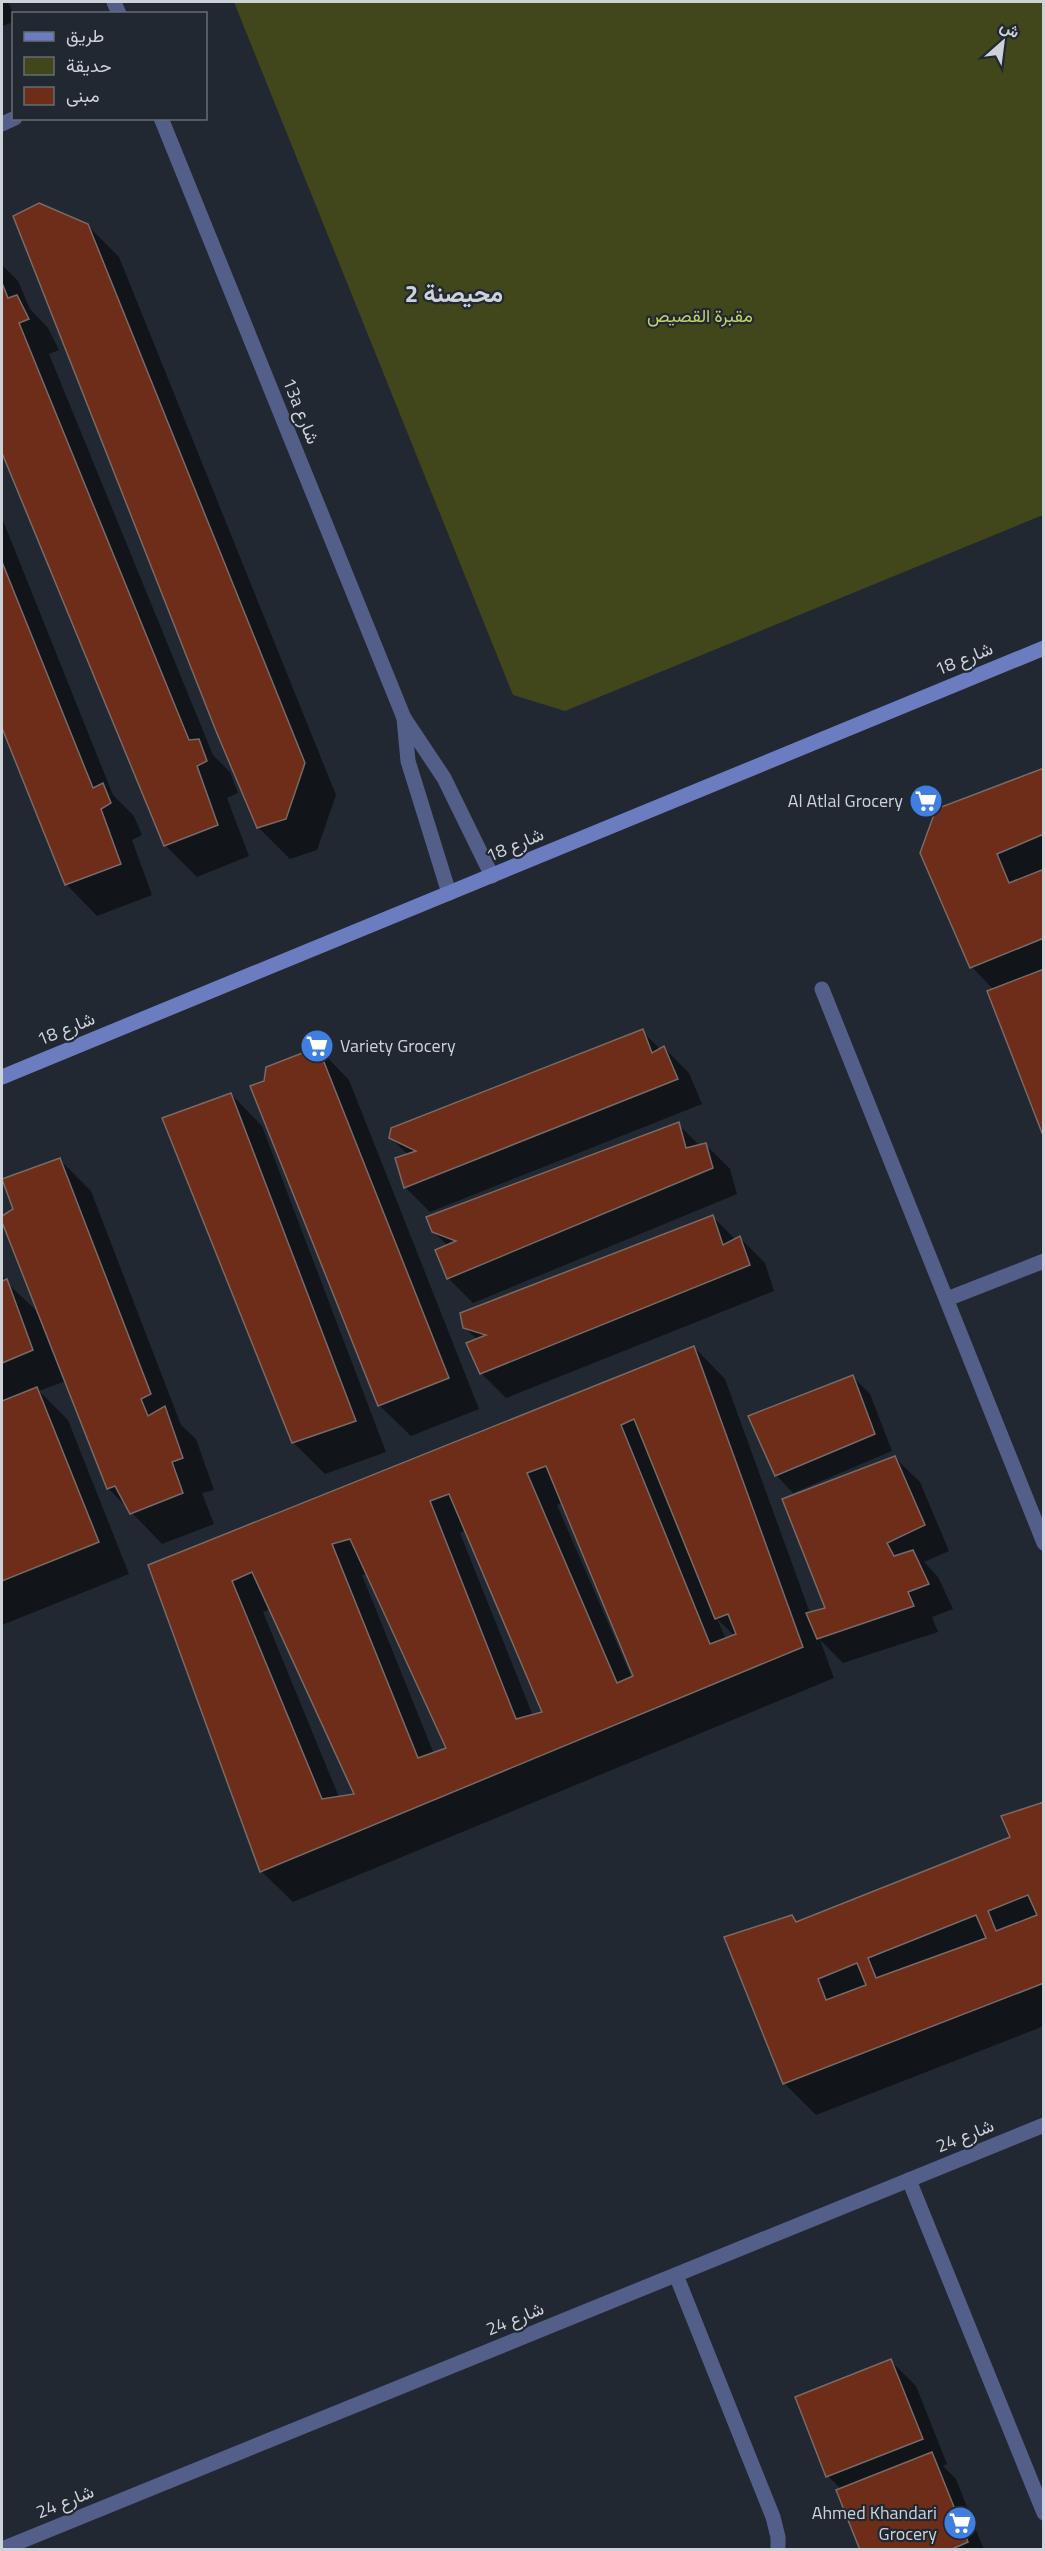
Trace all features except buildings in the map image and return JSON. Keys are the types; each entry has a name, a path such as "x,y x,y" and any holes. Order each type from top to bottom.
{"street":[{"name":"13a شارع","path":"162,120 404,718 444,778 492,876"},
{"name":"شارع 18","path":"2,1077 1044,648"},
{"name":"13a شارع","path":"404,718 408,761 449,893"},
{"path":"822,990 1044,1543"},
{"path":"947,1299 1044,1261"},
{"name":"شارع 24","path":"2,2549 1044,2125"},
{"path":"909,2180 1044,2513"},
{"path":"676,2275 773,2517 778,2537 778,2550"}],"green space":[{"name":"مقبرة القصيص","path":"234,2 1043,2 1043,515 565,711 513,695"}],"place":[{"name":"Al Atlal Grocery","path":"926,801"},
{"name":"Variety Grocery","path":"317,1046"},
{"name":"Ahmed Khandari Grocery","path":"960,2523"}],"district":[{"name":"محيصنة 2","path":"454,294"}]}
